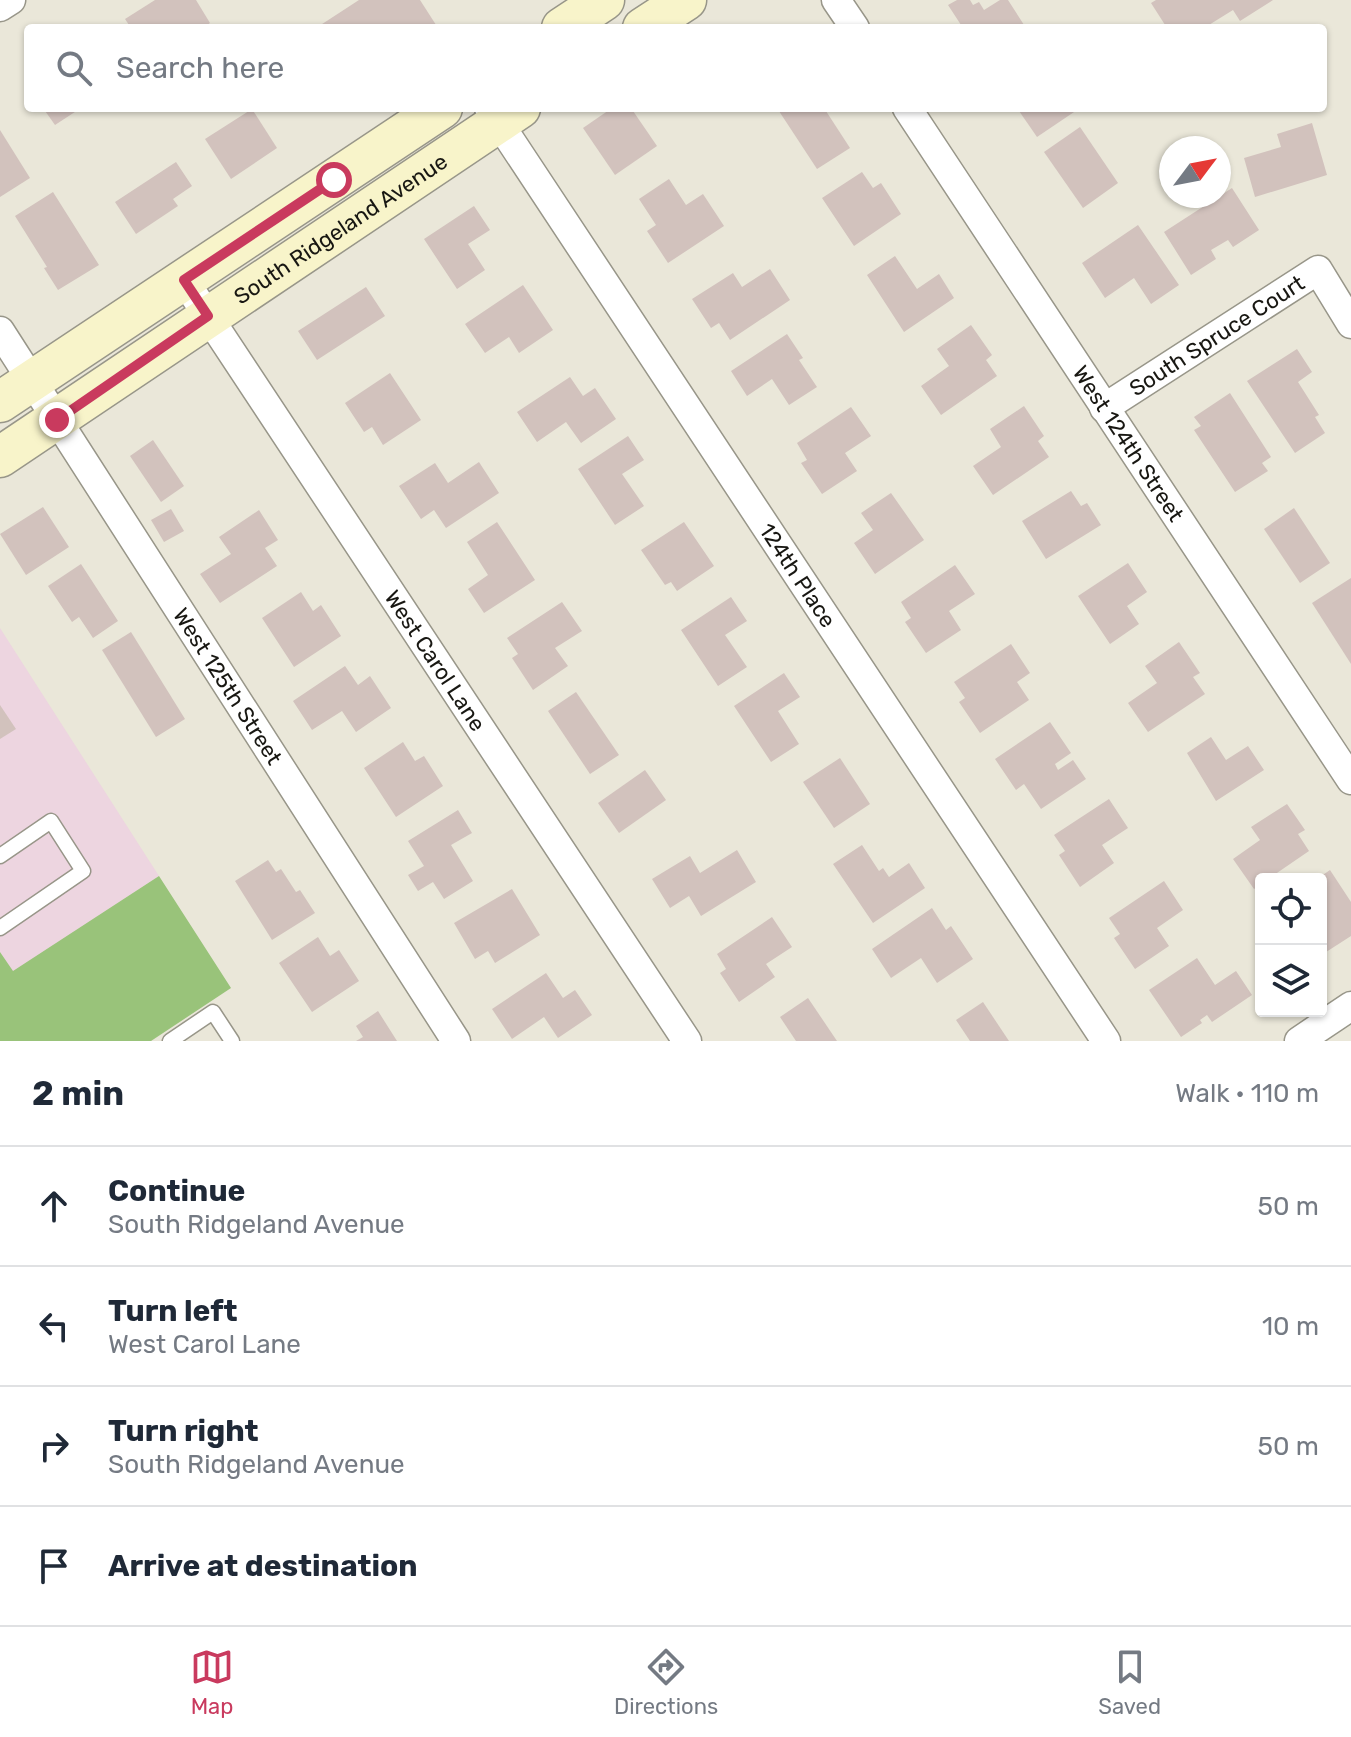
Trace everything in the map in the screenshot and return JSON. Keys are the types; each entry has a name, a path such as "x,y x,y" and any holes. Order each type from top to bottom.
{"main road":[{"path":"568,24 604,0"},
{"path":"649,24 686,0"},
{"name":"South Ridgeland Avenue","path":"0,402 436,112"},
{"name":"South Ridgeland Avenue","path":"0,457 503,113"}],"street":[{"path":"0,7 11,0"},
{"path":"836,0 852,24"},
{"name":"West 124th Street","path":"910,112 1351,780"},
{"name":"124th Place","path":"503,113 1106,1041"},
{"name":"South Spruce Court","path":"1104,408 1318,270 1351,324"},
{"name":"West Carol Lane","path":"184,280 687,1041"},
{"name":"West 125th Street","path":"0,331 456,1041"},
{"path":"1299,1041 1351,1006"}],"lane":[{"path":"0,856 51,821 83,871 0,928"},
{"path":"170,1041 213,1012 232,1041"}],"shaded area":[{"path":"0,628 159,876 13,972 0,952"}],"green space":[{"path":"159,876 231,988 151,1041 0,1041 0,952 13,971"}],"building":[{"path":"155,0 196,0 210,23 128,24 125,19"},
{"path":"359,0 420,0 435,24 322,24"},
{"path":"957,0 970,0 973,5 979,2 984,10 1000,0 1008,0 1023,24 960,24 948,5"},
{"path":"1156,0 1273,0 1240,21 1233,10 1210,24 1164,24 1151,3"},
{"path":"46,112 75,112 55,125"},
{"path":"247,112 254,112 277,148 231,179 205,139"},
{"path":"606,112 634,112 657,146 615,175 583,128"},
{"path":"780,112 827,112 850,148 817,169"},
{"path":"1020,112 1074,112 1037,137"},
{"path":"1312,123 1327,175 1255,197 1244,158 1281,147 1277,134"},
{"path":"1080,127 1118,183 1083,208 1044,152"},
{"path":"0,130 30,178 0,197"},
{"path":"176,162 192,186 173,199 178,206 136,234 115,202"},
{"path":"862,172 873,188 881,183 901,214 854,246 822,198"},
{"path":"669,179 686,205 703,194 724,226 668,263 647,231 656,225 639,199"},
{"path":"1231,189 1259,230 1233,247 1228,240 1211,250 1216,259 1191,275 1164,232 1201,208 1231,208"},
{"path":"53,192 99,265 58,290 15,216"},
{"path":"474,206 490,230 468,244 485,270 457,289 424,239"},
{"path":"1138,225 1179,285 1151,304 1134,278 1105,298 1082,263"},
{"path":"895,256 917,289 939,274 954,298 904,332 867,275"},
{"path":"770,269 790,300 730,340 719,323 711,328 692,299 733,273 742,287"},
{"path":"523,285 553,330 519,353 509,337 485,353 465,324"},
{"path":"366,287 385,316 317,360 298,331"},
{"path":"971,325 992,355 986,360 997,376 941,415 921,386 949,366 937,349"},
{"path":"787,334 817,387 789,405 772,379 747,396 731,371"},
{"path":"1297,349 1312,372 1298,382 1319,415 1315,417 1325,433 1295,453 1247,381"},
{"path":"390,373 421,420 383,445 372,427 364,432 345,403"},
{"path":"570,377 583,396 595,388 616,419 581,443 566,422 537,442 517,412"},
{"path":"1230,393 1271,457 1262,463 1268,471 1235,492 1194,430 1201,426 1194,417"},
{"path":"1024,406 1044,436 1038,441 1049,457 993,495 973,466 1001,447 990,429"},
{"path":"851,407 871,436 845,453 857,471 822,494 801,463 807,460 797,443"},
{"path":"628,436 644,460 622,474 644,506 615,525 578,469"},
{"path":"153,440 184,486 161,502 130,456"},
{"path":"479,462 499,493 446,528 434,510 421,519 399,486 435,463 448,483"},
{"path":"1071,491 1081,506 1087,503 1101,525 1046,559 1022,521"},
{"path":"891,493 924,540 875,574 854,543 873,530 861,513"},
{"path":"43,507 69,547 26,575 0,534"},
{"path":"1294,508 1330,563 1300,583 1264,529"},
{"path":"171,509 184,531 164,542 151,520"},
{"path":"259,510 278,540 265,548 277,566 220,603 200,574 231,554 219,537"},
{"path":"497,522 535,580 484,613 468,589 488,575 467,542"},
{"path":"684,522 714,566 677,591 671,582 665,585 641,550"},
{"path":"1128,563 1147,592 1127,606 1139,624 1110,644 1078,596"},
{"path":"81,564 118,621 93,638 79,617 72,622 48,586"},
{"path":"955,565 975,594 949,611 961,630 926,653 905,622 911,618 901,602"},
{"path":"1351,578 1351,664 1312,603"},
{"path":"301,592 313,611 321,605 341,636 294,667 262,618"},
{"path":"731,597 747,621 725,635 747,667 718,686 681,630"},
{"path":"562,602 582,631 555,648 568,666 533,690 512,658 518,654 507,638"},
{"path":"131,632 185,719 156,737 102,650"},
{"path":"1179,642 1200,673 1193,677 1205,694 1148,732 1128,703 1157,683 1145,666"},
{"path":"1011,644 1030,673 1017,682 1029,700 980,733 959,702 965,698 954,682"},
{"path":"345,666 358,685 370,676 391,708 356,732 342,711 312,730 293,701"},
{"path":"784,673 800,697 778,711 799,744 771,762 734,706"},
{"path":"576,692 619,755 590,774 548,711"},
{"path":"0,705 16,729 0,739"},
{"path":"1050,722 1071,753 1055,764 1058,770 1073,760 1086,779 1041,809 1024,784 1016,790 995,759"},
{"path":"1211,737 1226,760 1248,746 1264,770 1216,801 1187,753"},
{"path":"403,742 415,761 424,756 443,786 396,817 364,768"},
{"path":"840,758 870,804 834,828 803,782"},
{"path":"645,770 666,800 619,833 598,803"},
{"path":"1109,799 1128,828 1102,845 1114,863 1080,887 1059,855 1065,851 1054,835"},
{"path":"1287,804 1305,830 1298,834 1309,851 1277,873 1255,873 1254,889 1233,859 1260,840 1251,827"},
{"path":"458,810 472,833 451,845 473,881 444,899 433,882 418,891 408,875 424,866 408,841"},
{"path":"862,845 879,871 883,868 889,877 909,863 925,888 873,923 833,864"},
{"path":"737,850 756,882 701,916 689,896 670,908 652,879 690,856 700,873"},
{"path":"268,860 276,872 281,869 296,892 300,890 315,913 272,940 235,881"},
{"path":"1330,870 1351,902 1351,936 1327,951 1327,873"},
{"path":"1164,881 1183,910 1157,928 1169,946 1135,969 1114,938 1120,934 1109,918"},
{"path":"512,889 540,935 495,963 488,951 475,959 454,923"},
{"path":"932,908 946,930 951,926 973,959 937,983 921,958 891,978 872,949"},
{"path":"772,917 792,947 766,964 775,977 739,1002 720,973 726,969 717,954"},
{"path":"318,937 330,956 339,950 359,981 312,1012 279,963"},
{"path":"1197,958 1215,985 1236,971 1252,995 1212,1022 1207,1015 1200,1020 1202,1023 1181,1037 1149,990"},
{"path":"546,973 563,998 575,990 592,1015 558,1038 544,1017 512,1039 492,1009"},
{"path":"808,998 837,1041 796,1041 780,1017"},
{"path":"983,1002 1009,1041 970,1041 956,1020"},
{"path":"378,1011 397,1041 356,1041 363,1037 356,1026"}],"route":[{"path":"57,420 208,316 184,280 334,180"}]}
